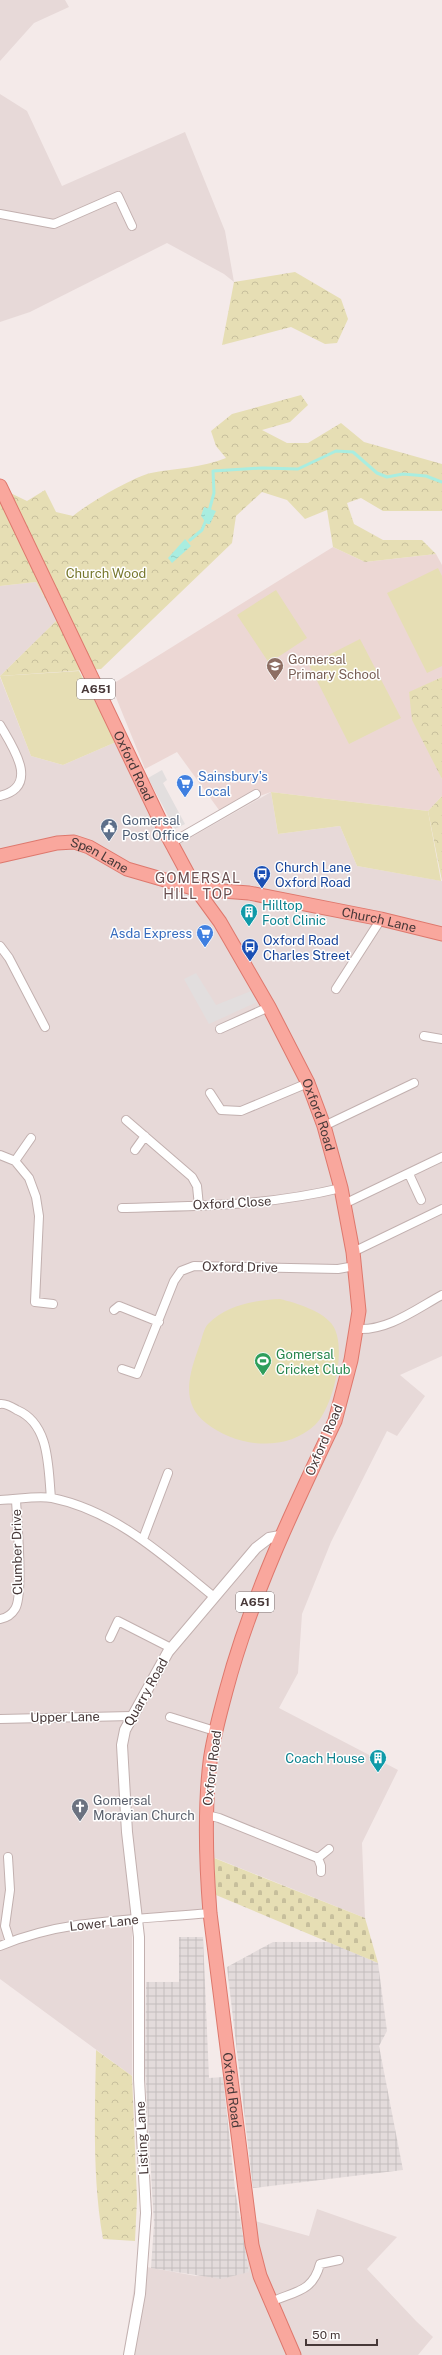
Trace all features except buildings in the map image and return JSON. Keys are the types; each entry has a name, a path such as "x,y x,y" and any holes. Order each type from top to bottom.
{"main road":[{"name":"Oxford Road","path":"0,486 91,680 171,843 196,889 220,922 269,1008 308,1083 324,1126 341,1188 353,1252 359,1311 357,1329 335,1421 280,1536 235,1657 215,1731 210,1762 207,1815 206,1859 210,1913 252,2245 260,2276 294,2355"},
{"name":"Spen Lane","path":"0,856 57,843 74,842 89,848 127,869 196,889"},
{"name":"Church Lane","path":"196,889 249,894 381,919 442,934"}],"street":[{"path":"0,214 54,224 118,196 132,226"},
{"path":"0,725 22,766 20,780 14,789 0,796"},
{"path":"171,843 256,794"},
{"path":"336,988 381,919"},
{"path":"0,946 9,958 45,1027"},
{"path":"220,1029 269,1008"},
{"path":"424,1036 442,1039"},
{"path":"210,1093 221,1110 241,1111 308,1083"},
{"path":"324,1126 414,1083"},
{"path":"126,1120 192,1178 197,1186 199,1206"},
{"path":"135,1150 145,1136"},
{"path":"16,1161 31,1138"},
{"path":"0,1155 16,1161 29,1178 36,1196 39,1216 35,1302 53,1304"},
{"path":"344,1204 442,1157"},
{"path":"409,1174 421,1200"},
{"name":"Oxford Close","path":"122,1208 199,1206 275,1201 341,1188"},
{"path":"353,1252 442,1209"},
{"name":"Oxford Drive","path":"122,1369 137,1374 159,1322 174,1281 181,1271 194,1266 338,1269 355,1266"},
{"path":"357,1329 371,1330 385,1326 442,1295"},
{"path":"117,1305 159,1322"},
{"path":"0,1404 26,1414 40,1430 47,1455 51,1498"},
{"path":"142,1539 168,1473"},
{"path":"0,1500 51,1498 94,1511 142,1539 213,1596"},
{"name":"Clumber Drive","path":"0,1619 6,1618 16,1609 20,1590 16,1500"},
{"name":"Quarry Road","path":"138,1920 127,1832 122,1745 124,1730 171,1648 213,1596 256,1548 269,1538 280,1536"},
{"path":"110,1638 118,1621 171,1648"},
{"name":"Upper Lane","path":"0,1719 131,1716"},
{"path":"170,1717 215,1731"},
{"path":"207,1815 219,1818 318,1858"},
{"path":"318,1858 329,1849"},
{"path":"8,1857 10,1890 5,1926 10,1942"},
{"path":"318,1858 321,1872"},
{"name":"Lower Lane","path":"0,1946 50,1930 89,1922 138,1920 210,1913"},
{"name":"Listing Lane","path":"129,2355 140,2294 146,2213 139,2079 138,1920"},
{"path":"271,2302 306,2288 314,2281 319,2261 339,2260"}],"shaded area":[{"path":"0,0 65,0 69,7 34,23 0,61"},
{"path":"0,94 27,111 62,186 185,132 225,231 234,282 224,274 167,243 30,312 0,322"},
{"name":"Gomersal Primary School","path":"333,547 365,562 436,554 442,565 442,677 409,693 442,779 442,796 428,811 271,792 219,810 177,752 145,769 111,685"},
{"path":"36,582 57,620 0,676 0,586"},
{"path":"0,677 31,756 63,765 116,742 167,851 271,792 278,834 340,826 357,866 442,881 442,1356 400,1375 425,1396 397,1436 387,1431 331,1542 302,1614 298,1673 279,1708 398,1770 362,1843 365,1918 215,1858 217,1911 132,1918 132,2076 0,1979"},
{"path":"162,770 167,780 163,783 185,824 175,829 148,778"},
{"path":"196,973 216,1005 251,991 257,1002 209,1024 184,979"},
{"path":"179,1937 203,1937 209,2078 223,2077 235,2189 249,2272 221,2279 151,2268 154,2224 145,2069 146,1982 179,1982"},
{"path":"273,1942 329,1942 378,1963 387,2031 379,2046 403,2170 253,2188 227,1967"},
{"path":"317,2209 397,2237 367,2269 433,2337 418,2355 123,2355 136,2276 136,2265 196,2276 249,2272 240,2217 309,2236"}],"green space":[{"path":"295,272 341,299 348,319 337,343 325,344 291,327 222,345 234,282"},
{"name":"Church Wood","path":"301,395 308,405 290,422 262,430 287,443 308,443 341,423 364,442 442,464 442,511 383,511 361,498 347,503 354,524 383,540 422,540 436,554 365,562 333,547 327,510 305,519 287,500 262,492 236,516 232,543 101,669 0,676 57,620 36,582 0,586 0,488 27,501 45,490 56,512 73,516 110,492 143,476 151,473 208,464 226,458 216,446 211,431 232,414"},
{"path":"438,568 442,576 442,666 427,673 387,593"},
{"path":"276,590 307,638 269,663 237,615"},
{"path":"360,639 401,718 349,744 309,665"},
{"path":"79,671 116,742 63,765 31,756 0,676"},
{"path":"442,677 442,779 412,720 409,692"},
{"path":"271,792 428,811 441,881 357,866 340,826 278,834"},
{"path":"442,796 442,881 428,811"},
{"name":"Gomersal Cricket Club","path":"280,1299 300,1305 321,1314 331,1323 336,1333 339,1345 339,1360 333,1391 322,1417 315,1425 303,1434 290,1440 275,1443 260,1444 246,1442 218,1431 206,1423 198,1415 192,1406 189,1386 190,1376 203,1333 208,1324 215,1318 232,1308 251,1302"},
{"path":"214,1858 365,1918 378,1963 216,1895"},
{"path":"96,2050 132,2076 137,2199 135,2241 103,2239 97,2192 96,2168"}],"water":[{"path":"204,507 216,511 210,524 207,524 201,516"},
{"path":"185,539 191,546 172,563 168,558"}],"waterway":[{"path":"209,511 214,493 213,471 262,468 298,469 336,451 353,452 377,473 387,477 403,474 426,476 442,482"},
{"path":"190,540 202,530 206,520"}],"place":[{"name":"Gomersal Primary School","path":"275,681"},
{"name":"Sainsbury's Local","path":"185,798"},
{"name":"Gomersal Post Office","path":"109,842"},
{"name":"Church Lane Oxford Road","path":"262,889"},
{"name":"Hilltop Foot Clinic","path":"249,927"},
{"name":"Asda Express","path":"205,948"},
{"name":"Oxford Road Charles Street","path":"250,962"},
{"name":"Gomersal Cricket Club","path":"263,1376"},
{"name":"Coach House","path":"378,1773"},
{"name":"Gomersal Moravian Church","path":"80,1822"}],"district":[{"name":"GOMERSAL HILL TOP","path":"198,886"}]}
